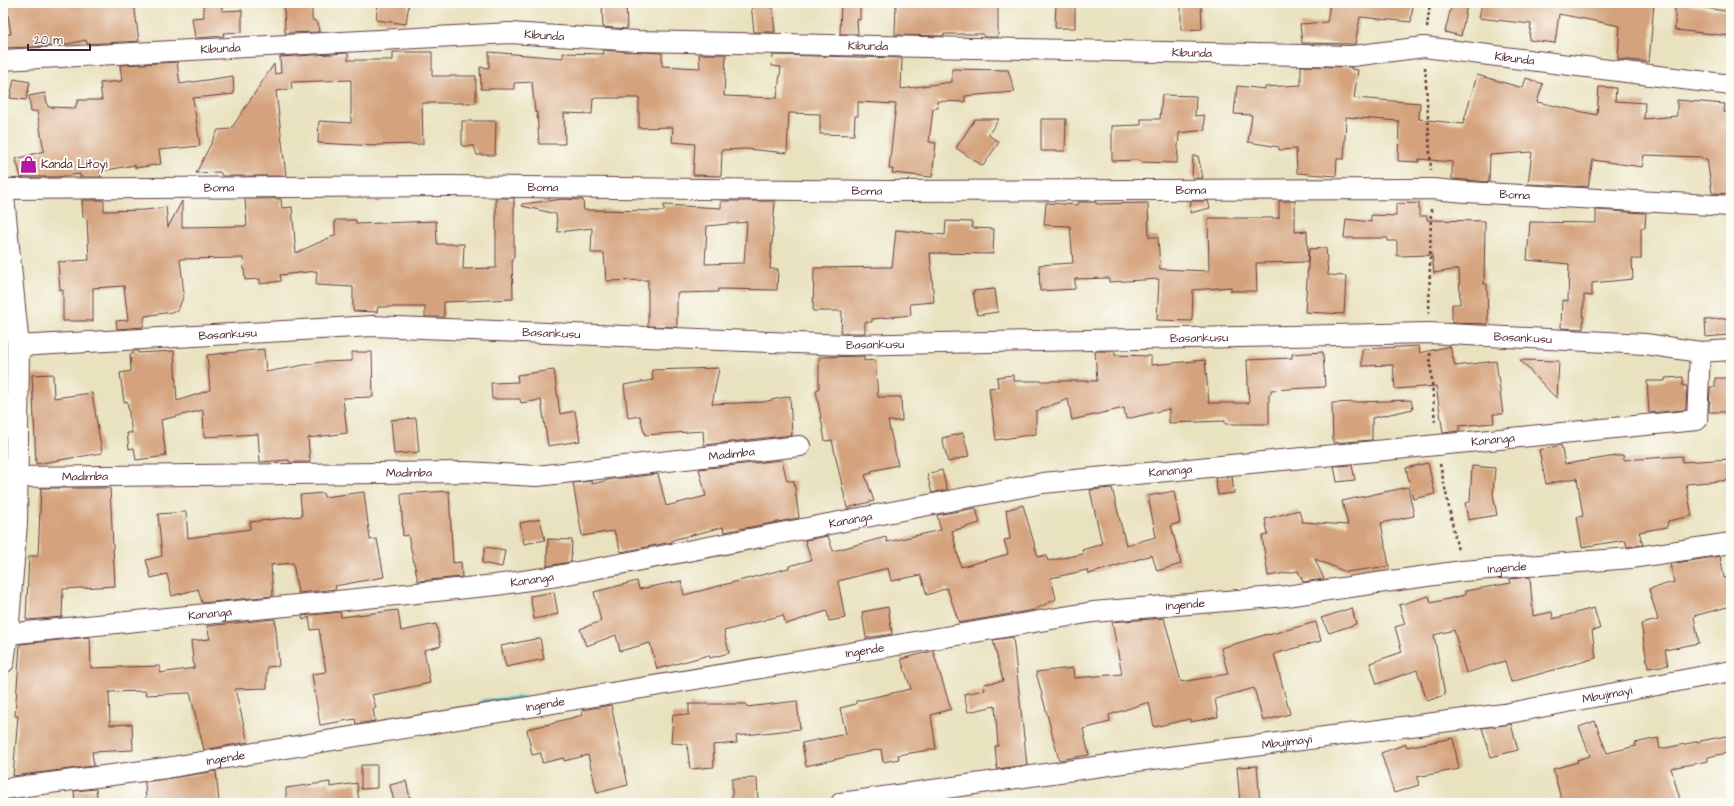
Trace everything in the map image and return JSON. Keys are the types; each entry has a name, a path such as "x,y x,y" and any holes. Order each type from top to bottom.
{"street":[{"name":"Kibunda","path":"3,60 510,33 637,41 1352,56 1424,47 1731,84"},
{"name":"Boma","path":"3,189 439,186 887,191 1432,189 1731,206"},
{"path":"3,197 18,346 16,523 7,634 3,662"},
{"name":"Basankusu","path":"18,346 372,326 846,345 1429,333 1645,344 1700,352 1731,350"},
{"name":"Kananga","path":"7,634 496,585 636,562 1043,483 1697,420 1700,352"},
{"name":"Madimba","path":"16,477 465,472 537,476 800,446"},
{"name":"Ingende","path":"3,789 166,768 1093,612 1286,596 1462,571 1631,558 1731,543"},
{"name":"Mbujimayi","path":"841,803 1136,761 1504,714 1731,671"}],"path":[{"path":"1430,3 1424,47 1432,189 1429,333 1436,445 1462,571"}],"building":[{"path":"6,3 134,3 139,41 87,44 86,40 59,46 3,48 3,35 11,34"},
{"path":"203,3 222,3 222,11 242,10 242,32 223,33 224,36 195,38 192,18 204,17"},
{"path":"284,3 312,3 312,19 318,23 319,32 285,33"},
{"path":"378,3 409,3 406,24 376,20"},
{"path":"602,3 626,3 627,29 603,27"},
{"path":"751,3 772,3 775,32 754,32"},
{"path":"841,3 860,3 860,20 857,19 858,34 840,34"},
{"path":"896,3 998,3 998,37 984,37 983,34 944,34 944,36 895,35"},
{"path":"1056,3 1075,3 1075,28 1055,28"},
{"path":"1330,3 1413,3 1411,22 1360,17 1355,44 1302,43 1300,24 1327,22"},
{"path":"1452,3 1467,5 1461,36 1445,32"},
{"path":"1482,3 1654,3 1649,62 1618,59 1620,26 1559,14 1555,43 1529,40 1531,24 1479,18"},
{"path":"1675,3 1731,12 1731,36 1675,30"},
{"path":"1201,4 1202,29 1181,30 1181,5"},
{"path":"603,50 662,53 662,66 700,68 699,54 726,54 724,96 777,98 781,67 772,66 773,55 902,58 901,89 952,82 952,69 1008,70 1015,92 965,96 965,102 937,101 938,108 933,109 929,142 936,143 932,177 892,173 893,169 889,169 896,104 858,102 858,116 855,116 854,135 820,134 820,114 789,113 787,153 746,149 722,150 721,176 693,175 695,144 672,142 673,127 639,128 639,98 593,98 592,114 564,113 565,144 539,144 537,112 535,112 532,82 514,83 514,89 481,89 480,67 489,68 489,52 563,58 563,53 604,54"},
{"path":"393,52 432,52 432,76 476,76 476,103 422,103 423,144 377,146 318,143 319,121 351,123 351,80 291,82 292,89 276,91 286,176 222,176 220,172 196,173 218,130 231,129 274,64 275,74 281,73 280,57 348,53 348,60 393,60"},
{"path":"177,62 180,84 233,76 234,94 193,98 200,146 159,150 161,164 135,168 135,165 101,171 102,177 80,177 80,174 57,177 21,177 16,159 44,151 37,111 31,112 29,96 45,93 48,107 75,108 78,100 102,100 100,83 122,81 120,65"},
{"path":"1301,66 1352,67 1351,69 1358,70 1354,98 1420,103 1419,119 1463,124 1477,75 1523,88 1526,78 1543,84 1537,102 1597,115 1599,87 1616,88 1615,101 1645,103 1644,119 1677,116 1677,100 1725,104 1724,112 1731,113 1731,194 1712,193 1707,159 1701,159 1701,157 1644,155 1642,167 1593,160 1588,187 1528,184 1532,152 1490,155 1489,182 1452,179 1452,162 1419,159 1419,162 1398,161 1399,121 1346,117 1344,159 1337,159 1336,176 1297,173 1296,149 1279,150 1279,147 1248,142 1252,115 1234,114 1237,86 1265,89 1265,87 1301,85"},
{"path":"14,79 30,82 26,100 10,98"},
{"path":"1162,95 1196,96 1195,116 1204,115 1205,130 1179,133 1177,163 1140,162 1140,160 1112,161 1112,126 1141,125 1141,119 1160,119"},
{"path":"975,119 999,119 988,135 999,142 983,166 956,148"},
{"path":"1041,119 1066,119 1065,151 1041,151"},
{"path":"462,121 496,121 495,155 477,155 474,146 462,146"},
{"path":"1193,156 1198,156 1203,178 1192,178"},
{"path":"496,198 514,198 514,258 512,258 513,299 444,302 444,317 425,317 425,307 378,307 377,312 353,311 353,287 316,285 317,271 280,275 281,281 260,284 260,279 245,280 243,258 180,259 184,294 178,311 145,316 143,327 117,329 116,321 128,320 124,286 93,288 93,321 63,321 63,290 60,290 58,262 89,260 87,219 83,217 82,200 104,200 104,211 146,210 166,207 168,227 182,201 182,227 247,226 245,199 281,199 282,208 292,207 296,253 335,235 335,220 356,220 356,224 436,221 437,244 464,244 463,269 496,268"},
{"path":"564,199 583,200 584,210 664,211 664,205 721,208 721,201 775,201 770,269 778,269 777,290 718,289 718,292 677,293 677,327 648,326 648,280 606,281 604,253 591,253 592,228 558,232 556,214 522,206 522,204","holes":["747,222 744,263 705,264 707,226"]},
{"path":"1191,201 1208,201 1210,208 1190,213"},
{"path":"1279,201 1295,201 1295,232 1307,231 1308,262 1256,263 1257,291 1231,291 1231,287 1193,290 1192,321 1157,320 1159,279 1109,282 1109,278 1075,279 1075,289 1040,291 1039,265 1073,263 1070,226 1044,225 1046,203 1078,205 1078,202 1096,202 1096,204 1148,203 1149,237 1158,237 1160,269 1209,271 1208,218 1279,218"},
{"path":"1419,203 1419,216 1427,216 1427,220 1485,221 1484,284 1487,284 1488,324 1452,323 1452,304 1460,304 1459,269 1434,273 1432,255 1397,256 1397,241 1388,241 1388,238 1344,238 1346,219 1371,222 1371,215 1396,216 1396,204"},
{"path":"1596,210 1646,213 1645,228 1641,228 1641,259 1632,259 1633,279 1592,283 1592,296 1584,295 1583,329 1561,328 1562,300 1568,301 1569,264 1527,260 1530,222 1596,223"},
{"path":"946,221 972,222 972,228 994,229 993,254 930,253 934,302 910,304 911,315 872,319 872,322 865,322 865,333 841,333 842,311 813,311 814,268 892,267 896,230 945,235"},
{"path":"1326,248 1328,275 1346,276 1344,314 1305,312 1309,249"},
{"path":"995,289 998,312 977,315 973,291"},
{"path":"1727,318 1729,335 1706,337 1705,320"},
{"path":"1419,346 1420,353 1450,346 1455,366 1496,361 1503,414 1493,414 1494,423 1459,426 1459,431 1443,433 1436,386 1395,389 1393,365 1362,366 1362,349"},
{"path":"264,349 266,372 321,362 352,361 352,352 372,352 373,397 343,398 347,433 308,438 310,462 289,462 289,460 260,462 258,434 204,437 203,410 161,420 166,456 136,460 134,448 129,449 127,433 132,433 127,401 124,402 120,373 131,371 130,354 133,354 133,351 138,351 138,353 174,351 177,401 210,390 207,355"},
{"path":"1095,351 1114,351 1115,355 1151,356 1151,365 1205,360 1209,403 1249,403 1247,360 1292,358 1292,354 1323,352 1325,387 1271,390 1271,394 1269,394 1269,424 1225,424 1225,421 1169,423 1169,409 1126,419 1124,408 1072,420 1068,399 1036,411 1036,434 996,440 989,388 998,387 997,377 1013,375 1013,381 1097,381"},
{"path":"864,356 864,361 875,360 878,397 901,397 902,421 888,421 898,465 871,471 872,473 865,475 874,501 847,508 832,440 825,441 816,390 819,389 819,357"},
{"path":"1520,360 1559,361 1557,399"},
{"path":"719,368 712,404 763,402 790,396 792,435 704,445 703,431 645,435 640,416 628,418 624,385 653,380 652,370"},
{"path":"554,370 560,414 575,411 580,441 548,446 541,400 521,403 520,399 492,399 491,383 518,382 517,375"},
{"path":"53,374 54,398 92,393 102,453 36,464 32,375"},
{"path":"1683,377 1683,386 1687,386 1686,410 1649,413 1647,381 1665,381 1665,378"},
{"path":"1715,378 1731,378 1731,412 1709,412 1710,387 1715,387"},
{"path":"1411,400 1413,409 1372,418 1372,440 1333,443 1332,403"},
{"path":"416,418 419,452 394,454 391,420"},
{"path":"963,433 969,456 948,462 942,438"},
{"path":"1561,445 1565,464 1623,455 1624,460 1682,456 1682,462 1731,459 1731,480 1686,484 1692,516 1668,521 1667,527 1639,532 1643,545 1627,547 1625,540 1582,547 1577,517 1583,516 1577,478 1546,484 1539,450"},
{"path":"782,460 787,481 794,481 799,518 724,532 723,527 672,540 672,542 621,552 614,531 582,536 573,483 591,481 592,484 613,479 658,474 666,506 706,496 699,469"},
{"path":"1428,463 1435,494 1413,499 1406,468"},
{"path":"1352,465 1355,480 1337,482 1334,466"},
{"path":"1472,466 1495,468 1493,494 1497,515 1468,520 1465,503 1470,502"},
{"path":"942,470 947,490 932,493 927,474"},
{"path":"1232,476 1234,493 1218,495 1215,478"},
{"path":"1408,487 1414,516 1381,523 1389,566 1346,572 1315,559 1324,579 1303,582 1298,571 1268,576 1262,536 1268,535 1265,519 1299,510 1302,522 1348,525 1342,501"},
{"path":"41,488 110,488 115,586 63,589 62,617 26,620 29,556 38,556"},
{"path":"1112,488 1126,545 1156,537 1148,496 1174,491 1180,523 1171,525 1181,564 1157,571 1152,555 1089,574 1087,570 1051,578 1056,599 1034,610 959,623 947,588 927,595 921,575 891,581 888,568 838,581 845,618 829,621 827,611 786,624 783,615 724,631 729,653 710,658 709,655 657,669 650,643 620,651 616,635 586,646 580,629 601,621 594,592 637,581 639,589 681,581 684,595 789,568 789,566 811,560 805,540 828,536 833,551 886,537 887,542 941,530 937,515 976,508 980,523 952,531 961,567 1008,554 1004,540 1010,539 1006,510 1023,505 1038,557 1046,555 1048,561 1083,554 1082,550 1102,544 1090,490"},
{"path":"449,491 453,563 461,562 462,577 418,581 408,535 403,536 401,494"},
{"path":"364,492 370,540 377,539 384,577 335,586 336,589 298,593 293,563 271,565 273,596 202,603 198,589 172,596 167,574 151,578 146,560 162,556 158,514 186,512 188,538 250,529 250,522 302,516 300,495 323,493 324,497"},
{"path":"540,519 545,540 524,544 520,523"},
{"path":"548,539 572,540 571,562 547,566"},
{"path":"485,547 505,550 502,567 482,563"},
{"path":"1720,556 1724,578 1731,577 1731,606 1694,616 1699,643 1665,650 1668,665 1648,668 1641,624 1658,620 1649,589 1674,582 1670,564"},
{"path":"1530,577 1533,616 1552,612 1553,619 1594,608 1600,629 1592,631 1596,658 1511,682 1505,661 1466,673 1454,630 1434,635 1445,695 1427,701 1417,670 1377,684 1370,663 1402,652 1395,627 1405,624 1399,605 1429,596 1431,603 1465,595 1465,591 1511,583 1510,579"},
{"path":"554,592 558,614 534,619 530,596"},
{"path":"888,607 892,634 866,638 862,612"},
{"path":"1352,608 1356,624 1329,633 1321,618"},
{"path":"398,610 401,631 436,624 441,646 424,650 430,683 372,695 376,708 373,709 375,721 356,724 355,719 320,725 312,674 326,672 319,629 311,630 309,617 303,620 302,616 340,612 341,617"},
{"path":"1164,618 1181,682 1228,674 1221,648 1268,634 1316,622 1321,641 1274,654 1290,714 1263,721 1254,688 1215,699 1218,717 1190,722 1190,719 1154,727 1149,702 1109,715 1110,722 1083,729 1089,755 1059,760 1036,672 1073,668 1074,678 1122,674 1112,622"},
{"path":"275,619 279,666 267,667 267,688 235,689 248,742 204,750 190,693 145,695 146,691 109,692 110,725 132,724 133,750 92,752 94,766 13,776 18,716 15,716 20,644 90,637 91,668 160,666 160,673 194,668 191,641 210,639 207,626"},
{"path":"1013,637 1027,765 997,769 995,746 998,746 995,706 968,712 964,694 985,690 984,684 1003,681 993,640"},
{"path":"540,638 544,659 506,667 501,646"},
{"path":"933,651 951,709 931,715 936,749 898,755 899,759 883,762 881,749 806,766 802,743 846,734 840,708 856,704 856,701 911,689 901,659"},
{"path":"797,701 800,729 736,736 737,743 713,745 714,767 690,769 687,744 671,743 673,714 689,715 689,704 746,704 747,707"},
{"path":"611,705 628,785 597,793 588,755 564,761 564,758 542,763 541,753 532,755 527,729 583,715 582,710"},
{"path":"1595,721 1607,753 1636,746 1635,743 1658,738 1660,749 1731,735 1731,752 1708,757 1708,761 1671,768 1681,803 1562,803 1553,769 1578,762 1577,760 1590,756 1579,727"},
{"path":"1511,724 1518,750 1491,757 1482,728"},
{"path":"1453,738 1459,769 1417,777 1419,785 1394,793 1381,753 1406,744 1407,747"},
{"path":"361,765 377,765 377,788 361,789"},
{"path":"1257,766 1260,803 1240,803 1237,767"},
{"path":"216,771 219,803 146,803 145,782"},
{"path":"757,778 758,801 732,802 732,779"},
{"path":"406,781 410,798 394,801 390,785"},
{"path":"330,782 330,787 357,783 359,803 286,803 286,788"},
{"path":"96,789 98,803 75,803 74,791"}],"waterway":[{"path":"484,702 522,699"}],"place":[{"name":"Kanda Litoyi","path":"28,164"}]}
